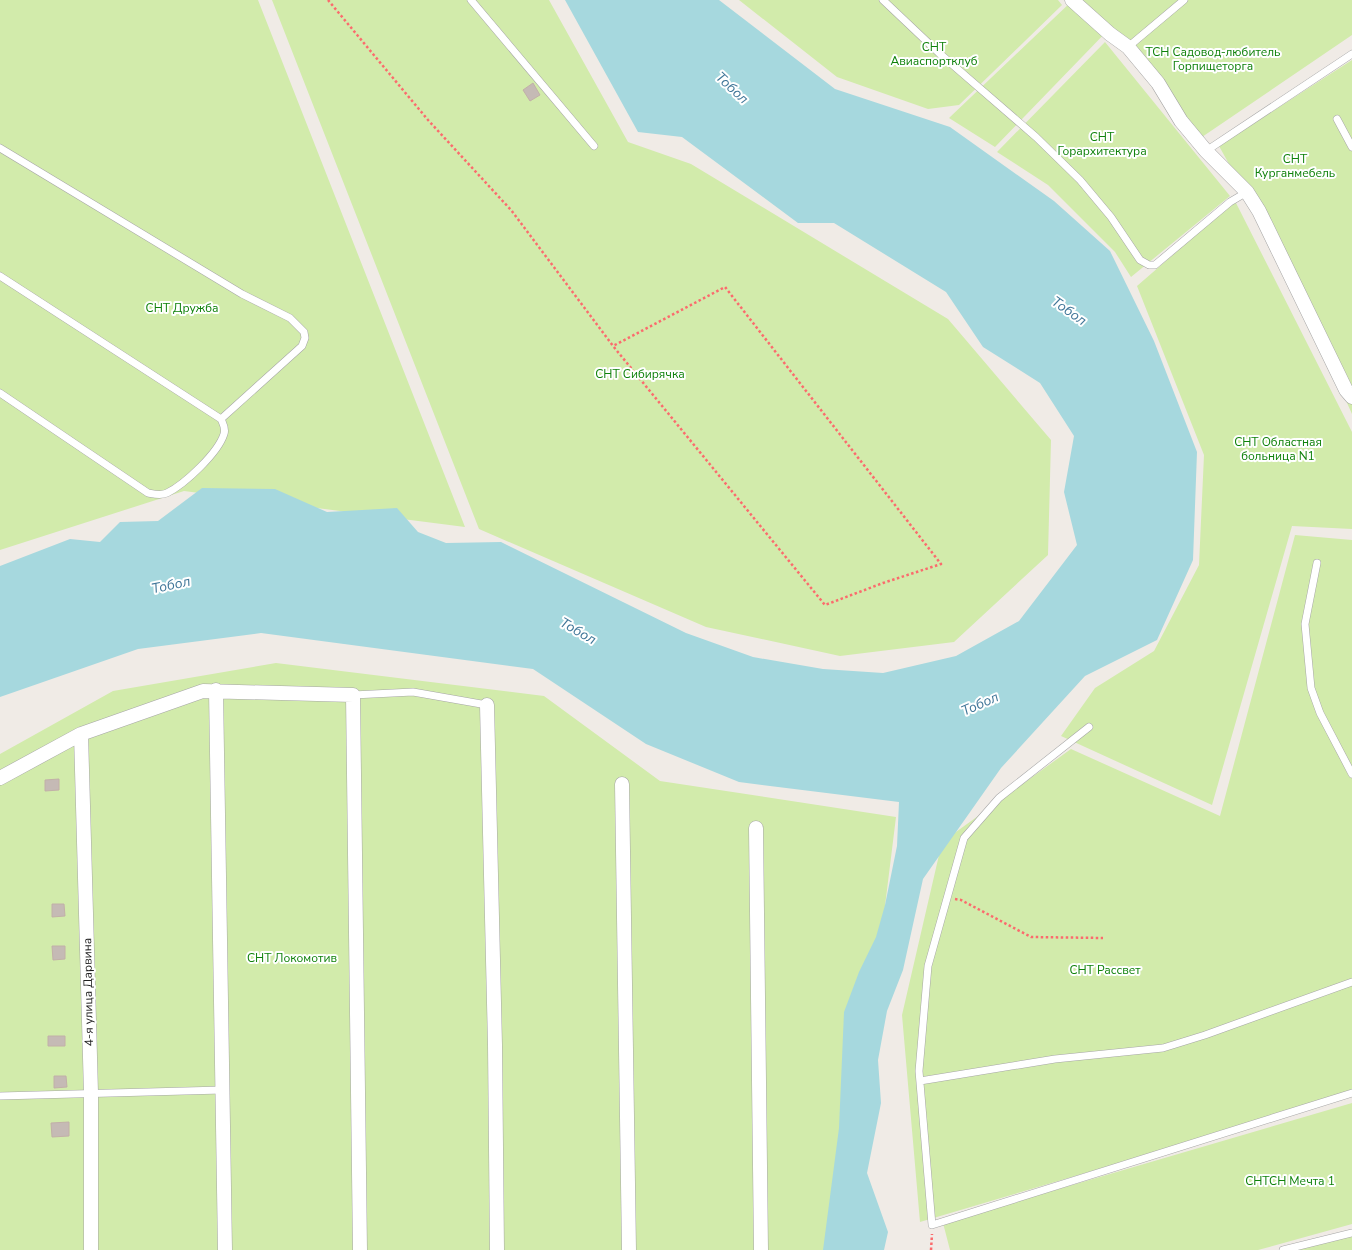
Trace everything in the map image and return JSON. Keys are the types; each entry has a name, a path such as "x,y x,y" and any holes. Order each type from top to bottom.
{"street":[{"path":"1072,0 1110,34 1128,47 1158,83 1181,121 1206,151 1248,192 1346,390 1352,397"},
{"path":"216,690 225,1250"},
{"path":"0,778 81,734 202,691 353,695 360,1250"},
{"path":"487,705 495,1045 497,1250"},
{"name":"4-я улица Дарвина","path":"81,734 90,1093 91,1250"},
{"path":"622,784 629,1250"},
{"path":"756,828 761,1250"}],"lane":[{"path":"471,0 594,146"},
{"path":"883,0 939,53 1036,137 1080,180 1111,217 1140,260 1149,265 1155,265 1230,202 1248,192"},
{"path":"1128,47 1184,0"},
{"path":"1206,151 1352,54"},
{"path":"1337,119 1352,147"},
{"path":"0,148 242,294 290,318 304,332 305,338 302,346 221,419"},
{"path":"0,276 221,419 225,427 217,447 199,469 166,494 156,495 148,493 0,393"},
{"path":"1317,563 1305,624 1311,688 1320,713 1352,774"},
{"path":"353,695 413,692 487,705"},
{"path":"1089,727 999,798 964,838 928,966 919,1071 932,1225 1352,1093"},
{"path":"920,1081 1054,1059 1163,1048 1205,1035 1352,982"},
{"path":"0,1096 222,1090"},
{"path":"1283,1250 1352,1233"}],"path":[{"path":"328,0 428,120 511,210 613,346 825,605 941,564 725,287 613,346"},
{"path":"946,899 961,900 1032,936 1102,938"},
{"path":"931,1250 932,1225"}],"green space":[{"name":"СНТ Дружба","path":"0,0 258,0 465,527 184,491 0,550"},
{"name":"СНТ Сибирячка","path":"272,0 549,0 628,142 691,164 948,319 1051,440 1048,555 954,642 840,656 706,627 479,529"},
{"name":"СНТ Авиаспортклуб","path":"739,0 1058,0 1062,5 959,105 928,109 837,77"},
{"name":"ТСН Садовод-любитель Горпищеторга","path":"1073,0 1352,0 1352,35 1202,137 1111,27 995,147 949,118"},
{"name":"СНТ Горархитектура","path":"1105,42 1230,196 1131,277 1115,252 1048,185 997,152"},
{"name":"СНТ Курганмебель","path":"1352,60 1352,414 1285,265 1219,146"},
{"name":"СНТ Областная больница N1","path":"1235,201 1352,432 1352,529 1292,526 1212,805 1061,736 1095,688 1154,651 1199,565 1204,455 1137,286"},
{"name":"СНТ Рассвет","path":"1295,535 1352,540 1352,1094 920,1222 902,1015 942,842 1071,749 1220,816"},
{"name":"СНТ Локомотив","path":"276,663 544,696 660,781 896,817 848,1205 835,1250 0,1250 0,754 113,691"},
{"name":"СНТСН Мечта 1","path":"1352,1103 1352,1224 1258,1250 950,1250 943,1223"},
{"path":"1352,1232 1352,1250 1284,1250"}],"water":[{"name":"Тобол","path":"565,0 719,0 835,89 950,127 1054,201 1110,251 1154,341 1197,452 1193,560 1157,640 1085,676 1001,768 923,879 903,970 887,1011 878,1060 881,1103 867,1173 888,1232 884,1250 823,1250 839,1128 844,1012 859,972 876,937 885,905 897,846 899,802 739,782 646,744 533,669 261,633 138,649 0,697 0,566 70,539 100,542 120,522 158,521 202,488 275,489 327,512 397,508 418,532 446,543 501,542 686,633 753,657 823,669 883,673 956,656 1019,621 1077,545 1064,492 1074,436 1040,383 983,347 946,292 834,223 798,223 682,137 638,132"}],"building":[{"path":"533,83 540,95 530,101 523,90"},
{"path":"59,779 59,790 45,791 45,780"},
{"path":"52,904 64,904 65,916 52,917"},
{"path":"52,946 65,946 65,959 53,960"},
{"path":"48,1036 65,1036 65,1046 48,1046"},
{"path":"54,1076 66,1076 67,1087 54,1088"},
{"path":"69,1122 69,1136 52,1137 51,1123"}]}
